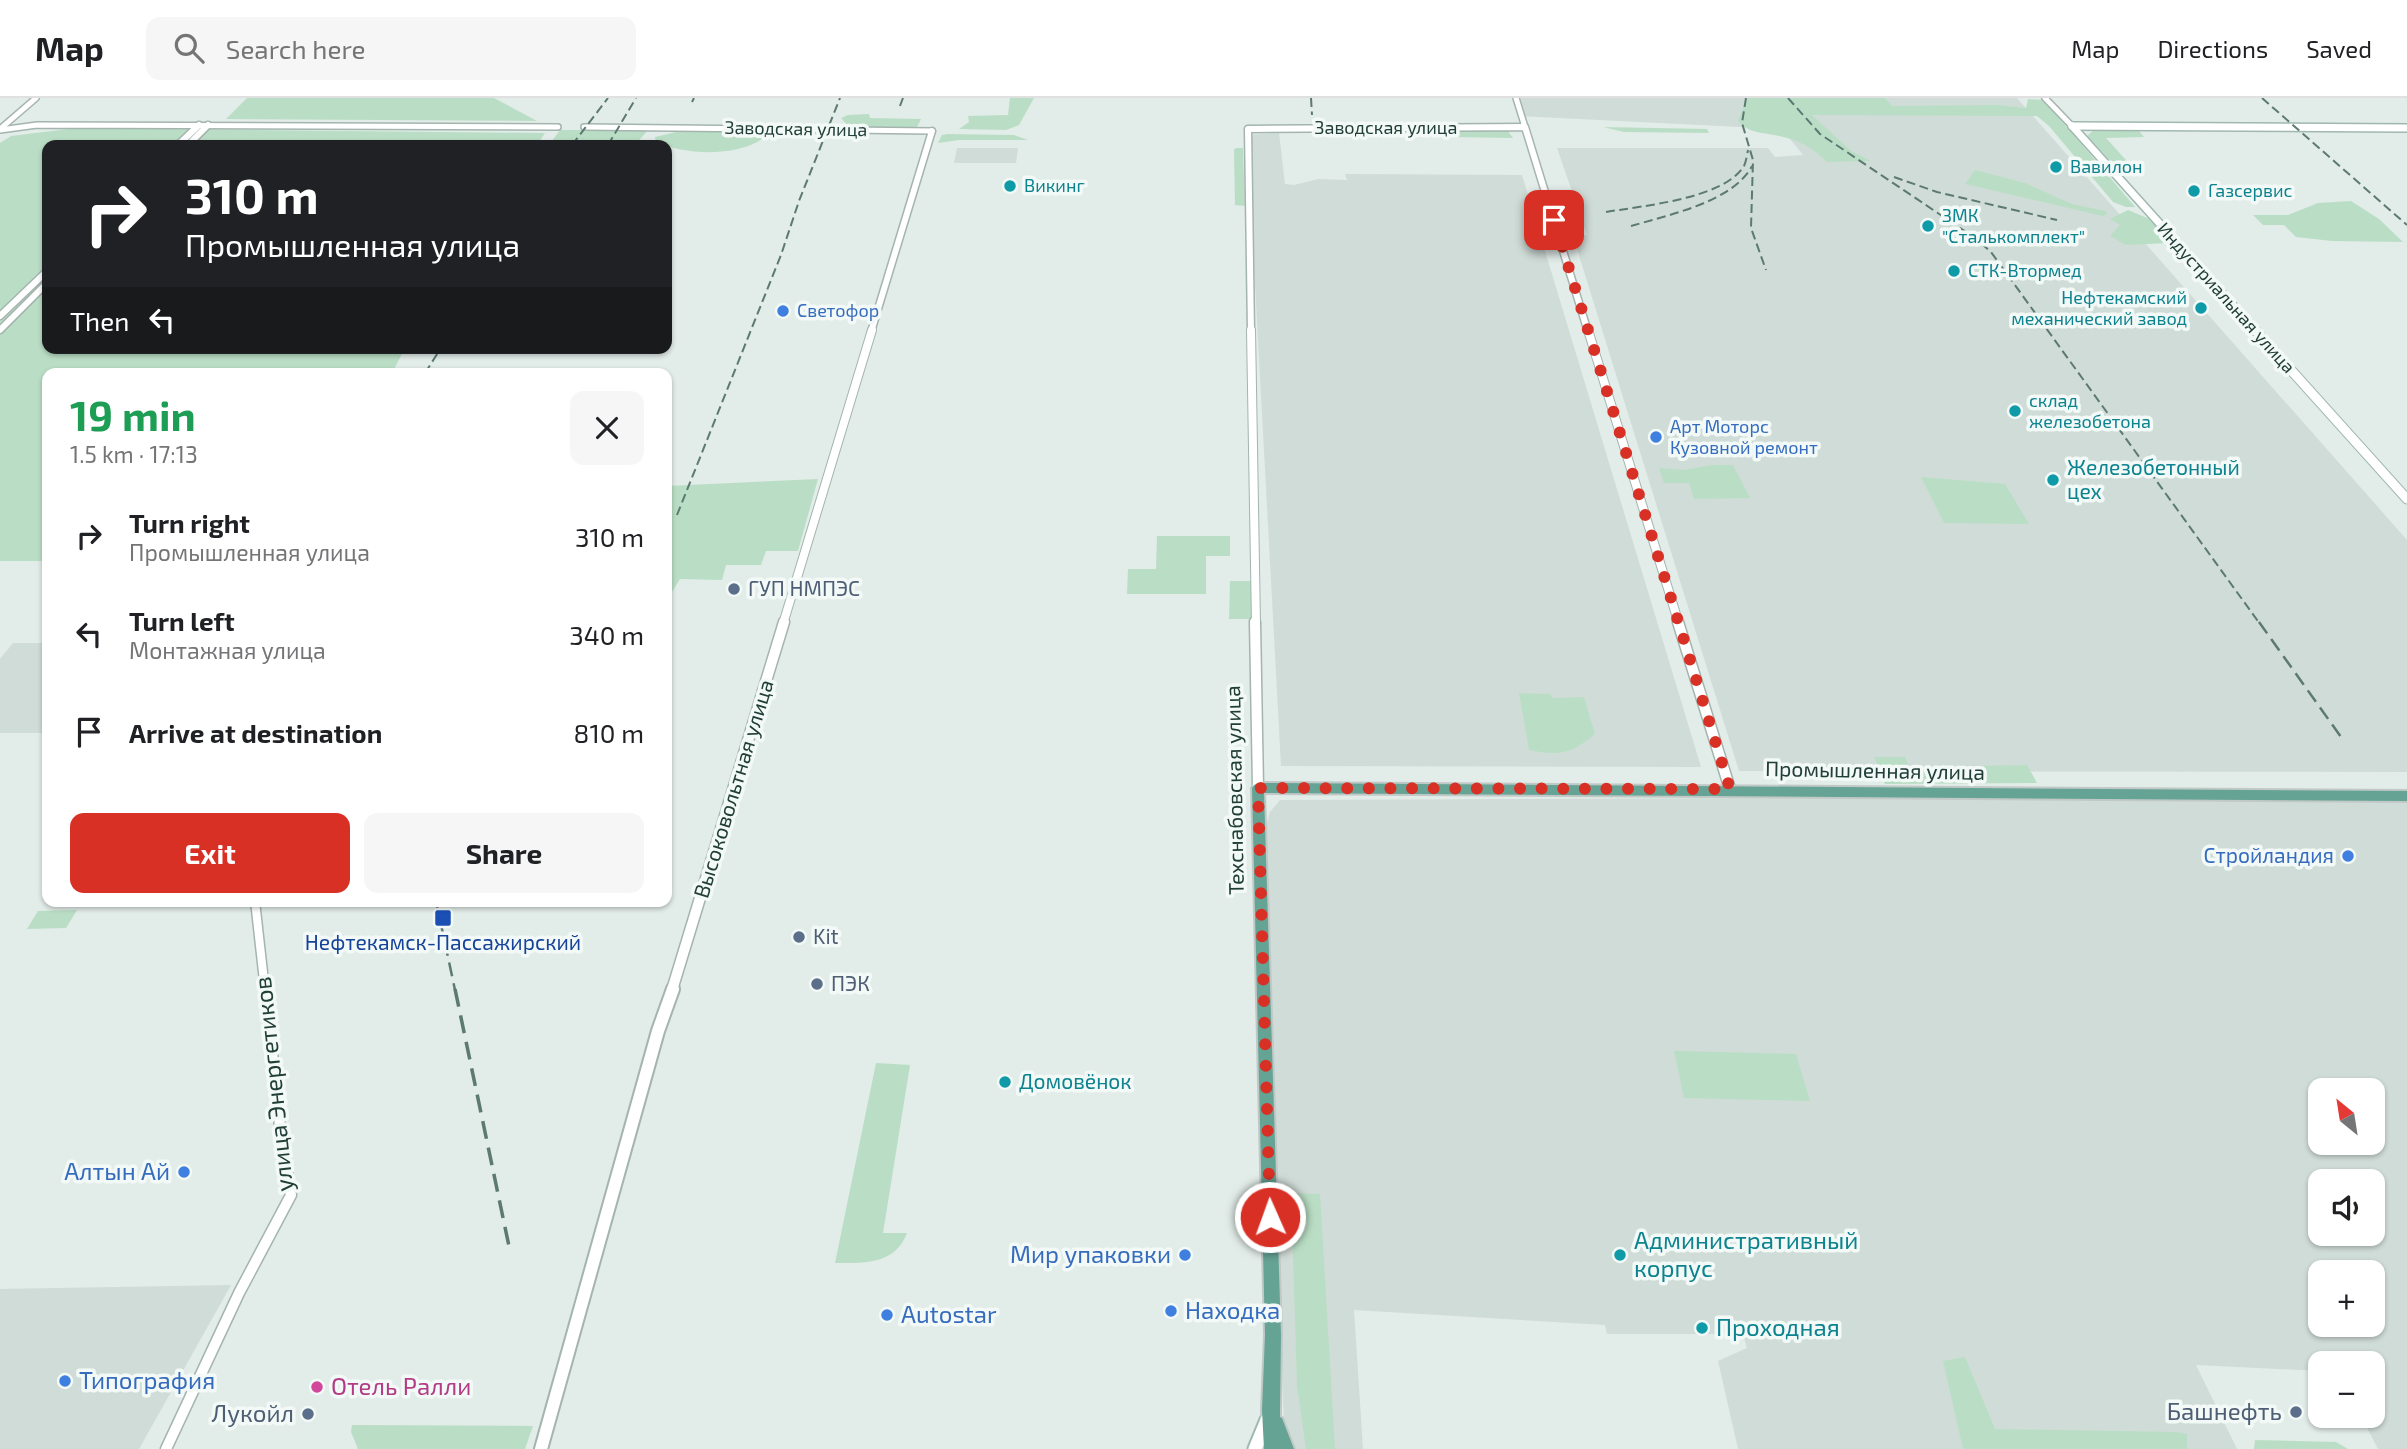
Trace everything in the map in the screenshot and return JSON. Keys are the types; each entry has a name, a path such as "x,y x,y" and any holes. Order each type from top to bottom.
{"main road":[{"path":"2072,126 2407,128"},
{"name":"Индустриальная улица","path":"2072,126 2407,499"},
{"name":"Промышленная улица","path":"1258,788 1730,789 2407,796"},
{"name":"Техснабовская улица","path":"1258,788 1273,1335 1273,1449"},
{"path":"1255,1449 1271,1410"},
{"path":"1271,1410 1285,1449"}],"street":[{"path":"0,129 36,98"},
{"path":"1516,98 1730,789"},
{"name":"Индустриальная улица","path":"2045,98 2072,126"},
{"path":"0,129 30,125 558,127"},
{"path":"183,140 199,125"},
{"path":"193,140 208,125"},
{"name":"Заводская улица","path":"584,127 932,131"},
{"name":"Заводская улица","path":"1248,129 1525,127"},
{"name":"Техснабовская улица","path":"1248,129 1258,788"},
{"name":"Высоковольтная улица","path":"541,1449 658,1031 685,953 932,131"},
{"path":"0,316 42,276"},
{"path":"0,330 42,288"},
{"name":"улица Энергетиков","path":"166,1449 239,1293 291,1195 281,1135 256,907"}],"shaded area":[{"path":"1516,98 2017,98 2407,540 2407,772 1739,771 1573,236 1587,235 1557,148 1768,148 1775,157 1803,155 1782,129 1521,116"},
{"path":"1279,133 1285,184 1294,185 1318,179 1347,180 1345,174 1522,175 1701,767 1281,766 1247,135"},
{"path":"957,148 1018,148 1016,163 954,163"},
{"path":"13,643 42,643 42,733 0,733 0,659"},
{"path":"2058,797 2407,800 2407,1449 2378,1449 2367,1428 2385,1428 2385,1351 2308,1351 2308,1370 2196,1365 2237,1449 1738,1449 1718,1361 1747,1348 1743,1334 1607,1334 1605,1325 1354,1310 1363,1449 1290,1449 1284,1425 1264,833 1270,812 1280,800"},
{"path":"231,1285 139,1449 0,1449 0,1289"}],"green space":[{"path":"247,98 494,98 537,121 226,119"},
{"path":"1010,98 1034,98 1019,125 1006,130 959,129 969,122 968,116 1008,115"},
{"path":"1747,98 1885,98 1892,106 1997,105 2026,108 2028,99 2044,100 2135,207 2113,202 2049,126 2037,116 1812,115 1851,151 1871,161 1827,162 1799,142 1757,132 1738,121"},
{"path":"869,114 870,118 921,119 916,129 850,128 841,118"},
{"path":"1603,127 1707,129 1709,133 1624,132"},
{"path":"76,128 545,133 540,140 42,140 42,354 402,354 395,368 42,368 42,561 0,561 0,143 11,136"},
{"path":"560,130 648,130 639,140 553,140"},
{"path":"711,130 763,134 762,139 751,145 710,152 681,150 672,147 672,140 656,140 655,137 676,132"},
{"path":"2094,130 2139,131 2144,137 2106,138 2135,170 2121,170 2116,167 2087,136"},
{"path":"1508,131 1513,138 1448,137 1444,133"},
{"path":"942,135 1014,135 1028,140 959,140 938,143"},
{"path":"1243,148 1245,206 1235,205 1234,149"},
{"path":"1975,170 2025,183 2072,204 2106,211 2107,214 2103,216 1965,184"},
{"path":"2351,201 2379,219 2403,242 2332,241 2296,237 2284,225 2263,225 2253,215 2288,215 2318,203"},
{"path":"2128,210 2152,220 2169,238 2169,243 2126,245 2110,236 2120,225 2110,219"},
{"path":"1712,465 1733,465 1750,498 1694,499 1689,483 1664,483 1659,468 1684,470"},
{"path":"1921,477 2005,484 2029,524 1944,523"},
{"path":"818,479 798,551 766,551 761,565 726,565 722,580 680,579 672,592 672,486"},
{"path":"1157,536 1230,536 1230,556 1206,556 1206,594 1127,594 1128,569 1156,569"},
{"path":"1230,581 1252,581 1252,619 1229,619"},
{"path":"1519,693 1550,694 1553,698 1584,697 1595,734 1565,752 1529,750"},
{"path":"1874,757 1905,757 1909,767 2027,765 2037,783 1885,784"},
{"path":"77,910 66,928 27,929 38,911"},
{"path":"1674,1051 1796,1054 1810,1101 1684,1098"},
{"path":"876,1063 910,1065 883,1233 907,1233 902,1243 887,1257 867,1262 835,1263"},
{"path":"1291,1193 1320,1194 1335,1449 1306,1449 1297,1386"},
{"path":"1965,1357 1995,1429 2176,1432 2187,1434 2187,1449 1963,1449 1943,1361"},
{"path":"352,1425 533,1426 525,1449 358,1449 351,1432"},
{"path":"2255,1440 2336,1442 2348,1449 2254,1449"}],"railway":[{"path":"576,140 608,98"},
{"path":"611,140 636,98"},
{"path":"692,102 694,98"},
{"path":"677,515 781,255 799,201 840,98"},
{"path":"900,106 903,98"},
{"path":"1311,98 1312,115"},
{"path":"1746,98 1742,123 1753,160 1751,228 1766,270"},
{"path":"1788,98 1820,134 1975,238 1991,252 2260,624"},
{"path":"2262,98 2407,225"},
{"path":"1606,212 1660,204 1719,186 1734,177 1744,166 1748,150"},
{"path":"1631,226 1681,212 1715,198 1743,178 1752,166"},
{"path":"1894,177 1937,192 2057,220"},
{"path":"428,368 437,354"},
{"path":"2259,622 2341,737"},
{"path":"437,907 455,990"},
{"path":"455,989 510,1251"}],"place":[{"name":"Вавилон","path":"2056,167"},
{"name":"Викинг","path":"1010,186"},
{"name":"Газсервис","path":"2194,191"},
{"name":"ЗМК \"Сталькомплект\"","path":"1928,226"},
{"name":"СТК-Втормед","path":"1954,271"},
{"name":"Нефтекамский механический завод","path":"2201,308"},
{"name":"Светофор","path":"783,311"},
{"name":"склад железобетона","path":"2015,411"},
{"name":"Арт Моторс Кузовной ремонт","path":"1656,437"},
{"name":"Железобетонный цех","path":"2053,480"},
{"name":"ГУП НМПЭС","path":"734,589"},
{"name":"Стройландия","path":"2348,856"},
{"name":"Нефтекамск-Пассажирский","path":"443,918"},
{"name":"Kit","path":"799,937"},
{"name":"ПЭК","path":"817,984"},
{"name":"Домовёнок","path":"1005,1082"},
{"name":"Алтын Ай","path":"184,1172"},
{"name":"Мир упаковки","path":"1185,1255"},
{"name":"Административный корпус","path":"1620,1255"},
{"name":"Находка","path":"1171,1311"},
{"name":"Autostar","path":"887,1315"},
{"name":"Проходная","path":"1702,1328"},
{"name":"Типография","path":"65,1381"},
{"name":"Отель Ралли","path":"317,1387"},
{"name":"Башнефть","path":"2296,1412"},
{"name":"Лукойл","path":"308,1414"}],"route":[{"path":"1270,1217 1258,788 1730,789 1554,220"}]}
